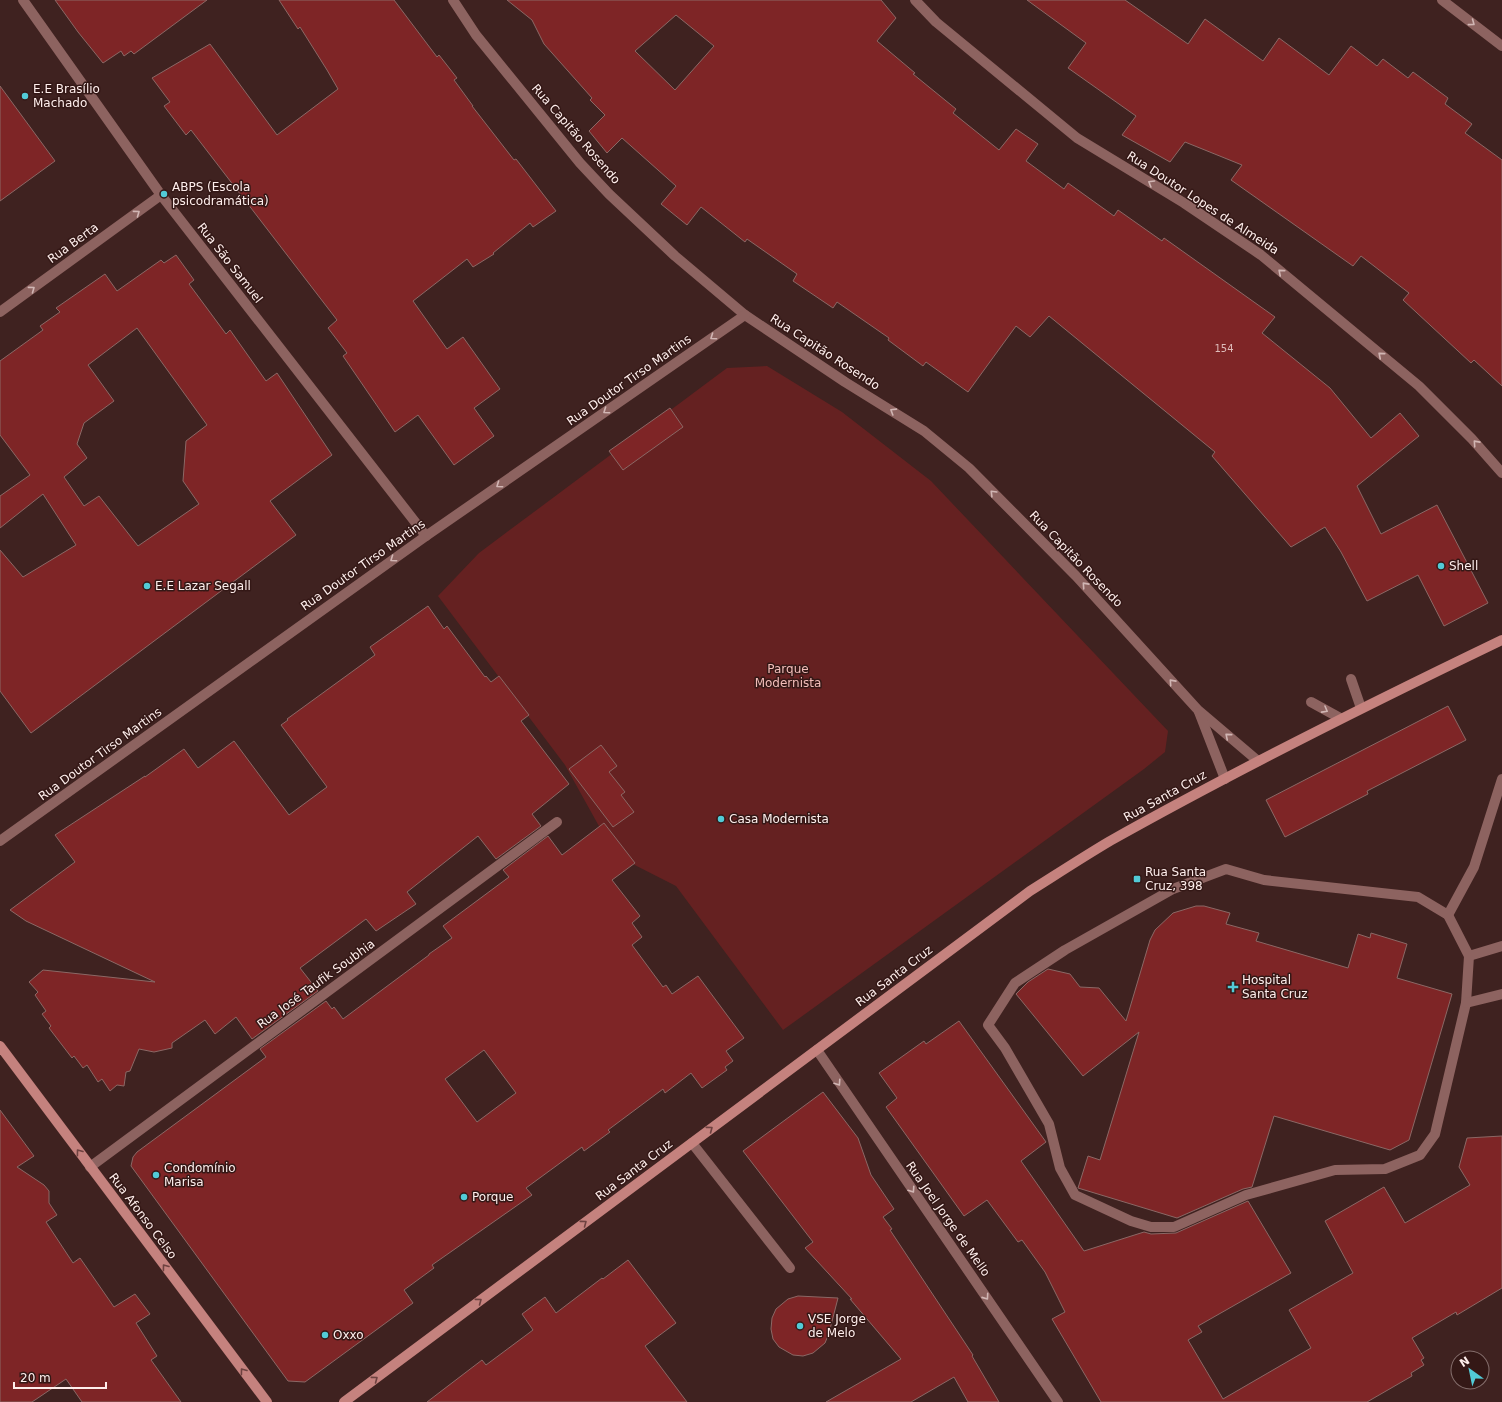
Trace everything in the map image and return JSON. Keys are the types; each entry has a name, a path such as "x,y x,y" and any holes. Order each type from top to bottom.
{"street":[{"name":"Rua São Samuel","path":"23,0 161,195 426,536"},
{"name":"Rua Capitão Rosendo","path":"453,0 476,35 580,163 609,194 675,256 745,315 845,382 924,431 969,468 1076,576 1198,710 1258,761"},
{"name":"Rua Doutor Lopes de Almeida","path":"915,0 936,22 1077,138 1184,203 1262,255 1419,386 1472,439 1502,473"},
{"path":"1442,0 1502,46"},
{"name":"Rua Berta","path":"0,312 161,195"},
{"name":"Rua Doutor Tirso Martins","path":"0,842 426,536 745,315"},
{"name":"Rua Santa Cruz","path":"344,1402 1030,891 1108,842 1258,761 1340,718 1502,640"},
{"path":"1351,678 1361,708"},
{"path":"1311,702 1340,718"},
{"name":"Rua Capitão Rosendo","path":"1198,710 1225,779"},
{"path":"1448,915 1474,867 1502,780"},
{"name":"Rua José Taufik Soubhia","path":"90,1167 557,822"},
{"path":"1226,869 1264,880 1418,897 1448,915 1469,956 1466,1004 1435,1134 1420,1155 1385,1169 1336,1170 1246,1195 1174,1227 1151,1227 1131,1221 1076,1195 1060,1168 1049,1124 1005,1048 988,1025 1015,983 1065,950 1173,889 1226,869"},
{"path":"1469,956 1502,946"},
{"path":"1466,1004 1502,994"},
{"name":"Rua Afonso Celso","path":"0,1046 267,1402"},
{"name":"Rua Joel Jorge de Mello","path":"817,1050 1058,1402"},
{"path":"692,1143 790,1268"}],"green space":[{"name":"Parque Modernista","path":"767,366 842,412 931,481 1168,731 1165,752 1144,769 783,1030 676,886 615,855 565,765 438,596 479,553 727,368"}],"building":[{"path":"55,0 207,0 134,54 131,51 124,56 121,51 103,63"},
{"path":"279,0 394,0 437,57 439,55 457,78 454,80 472,106 514,160 516,159 556,211 533,227 530,223 493,253 494,254 473,267 467,259 413,301 447,349 463,337 500,389 474,408 494,436 454,465 418,415 395,432 343,356 347,353 328,328 337,320 191,130 186,135 164,106 170,102 152,78 210,44 277,135 338,89 300,27 298,29"},
{"path":"507,0 881,0 896,18 877,41 915,73 913,74 956,109 953,113 999,150 1016,129 1038,144 1026,161 1064,189 1068,183 1114,216 1118,210 1162,241 1164,238 1275,317 1262,333 1330,388 1371,438 1400,413 1419,436 1357,486 1381,534 1437,505 1488,603 1444,626 1418,575 1367,601 1341,552 1325,527 1291,547 1212,456 1215,452 1049,316 1030,337 1016,326 968,392 926,362 923,366 888,340 889,338 837,302 833,308 793,281 797,274 747,239 745,242 701,207 687,225 661,204 676,186 622,138 607,153 589,131 605,115 590,100 592,98 544,44 532,20","holes":["676,15 714,46 675,90 635,51"]},
{"path":"1027,0 1125,0 1188,44 1205,19 1263,61 1279,38 1329,75 1351,46 1377,66 1383,59 1408,78 1413,72 1448,98 1445,104 1472,124 1465,133 1502,160 1502,386 1474,360 1471,363 1403,300 1409,293 1361,256 1353,266 1231,180 1242,165 1185,142 1170,162 1122,135 1136,116 1068,68 1086,43"},
{"path":"0,86 55,161 0,201"},
{"name":"E.E Lazar Segall","path":"176,255 194,280 189,284 226,334 230,330 266,381 277,373 332,455 270,501 296,535 31,733 0,691 0,550 23,577 76,545 43,494 0,528 0,496 30,475 0,435 0,361 43,330 40,326 60,312 56,308 105,274 117,291 161,260 164,263","holes":["137,328 207,425 186,441 183,481 199,504 138,546 99,496 84,506 64,477 87,458 77,444 84,423 114,401 88,365"]},
{"path":"670,408 683,427 623,470 609,451"},
{"path":"428,606 444,629 447,626 485,677 486,676 491,682 499,676 529,715 521,721 569,784 532,814 541,826 496,859 478,836 407,892 416,904 376,931 366,919 300,968 318,991 252,1039 236,1017 215,1034 205,1020 172,1043 172,1048 154,1052 139,1049 130,1071 126,1072 124,1086 117,1085 110,1091 102,1079 98,1082 87,1065 83,1068 74,1056 72,1058 49,1028 51,1026 42,1014 46,1011 35,995 38,992 29,982 43,970 155,982 26,921 10,910 75,862 55,835 145,777 184,749 198,768 234,741 289,815 327,787 281,725 288,720 287,719 375,655 370,647"},
{"path":"1448,706 1466,740 1367,791 1368,794 1285,837 1266,800"},
{"path":"601,745 617,766 609,772 625,792 621,795 634,812 613,827 569,769"},
{"path":"604,823 635,863 612,880 640,916 632,923 642,937 632,945 663,987 666,985 672,994 698,976 744,1038 726,1051 733,1061 725,1067 727,1070 702,1088 691,1073 665,1093 663,1089 608,1130 610,1132 584,1151 582,1147 526,1188 532,1195 432,1265 434,1268 404,1290 413,1303 305,1382 288,1381 131,1166 133,1157 137,1152 266,1057 260,1049 326,1001 332,1009 334,1007 343,1019 452,938 443,926 509,877 503,870 548,836 562,855","holes":["484,1050 516,1093 477,1122 445,1079"]},
{"path":"1196,906 1204,906 1230,913 1226,924 1259,933 1256,941 1348,968 1358,934 1370,938 1371,933 1407,944 1397,978 1452,994 1409,1140 1390,1150 1274,1116 1252,1187 1243,1189 1177,1218 1078,1188 1088,1156 1100,1160 1139,1032 1083,1076 1016,994 1028,982 1048,969 1070,974 1080,987 1099,988 1126,1021 1150,940 1155,930 1173,913"},
{"path":"959,1021 1046,1142 1021,1161 1084,1251 1144,1232 1151,1234 1176,1233 1248,1201 1291,1273 1198,1326 1202,1332 1188,1340 1223,1399 1311,1348 1289,1310 1353,1273 1325,1221 1384,1187 1405,1223 1470,1185 1459,1167 1467,1138 1502,1136 1502,1288 1457,1315 1456,1312 1412,1338 1424,1358 1421,1360 1424,1365 1411,1373 1412,1376 1367,1402 1101,1402 1052,1319 1065,1312 1045,1272 1022,1240 1018,1242 987,1200 964,1216 886,1107 897,1098 879,1073 924,1041 926,1044"},
{"path":"823,1092 858,1138 871,1175 894,1209 883,1217 892,1229 890,1230 973,1355 972,1356 999,1402 968,1402 954,1377 911,1402 826,1402 901,1359 850,1299 852,1299 805,1248 813,1242 743,1151"},
{"path":"0,1110 34,1156 17,1167 44,1185 49,1191 49,1203 57,1215 46,1222 73,1263 80,1258 114,1307 135,1294 150,1314 136,1323 157,1356 151,1360 181,1402 82,1402 66,1379 32,1402 0,1402"},
{"path":"628,1260 676,1323 645,1346 687,1402 427,1402 482,1360 486,1365 533,1330 522,1314 545,1297 556,1313"},
{"name":"VSE Jorge de Melo","path":"798,1296 838,1298 825,1343 813,1353 803,1356 793,1355 779,1347 773,1339 771,1329 772,1318 776,1309 788,1299"}],"place":[{"name":"E.E Brasílio Machado","path":"25,96"},
{"name":"ABPS (Escola psicodramática)","path":"164,194"},
{"name":"Shell","path":"1441,566"},
{"name":"E.E Lazar Segall","path":"147,586"},
{"name":"Casa Modernista","path":"721,819"},
{"name":"Rua Santa Cruz, 398","path":"1137,879"},
{"name":"Hospital Santa Cruz","path":"1233,987"},
{"name":"Condomínio Marisa","path":"156,1175"},
{"name":"Porque","path":"464,1197"},
{"name":"VSE Jorge de Melo","path":"800,1326"},
{"name":"Oxxo","path":"325,1335"}]}
